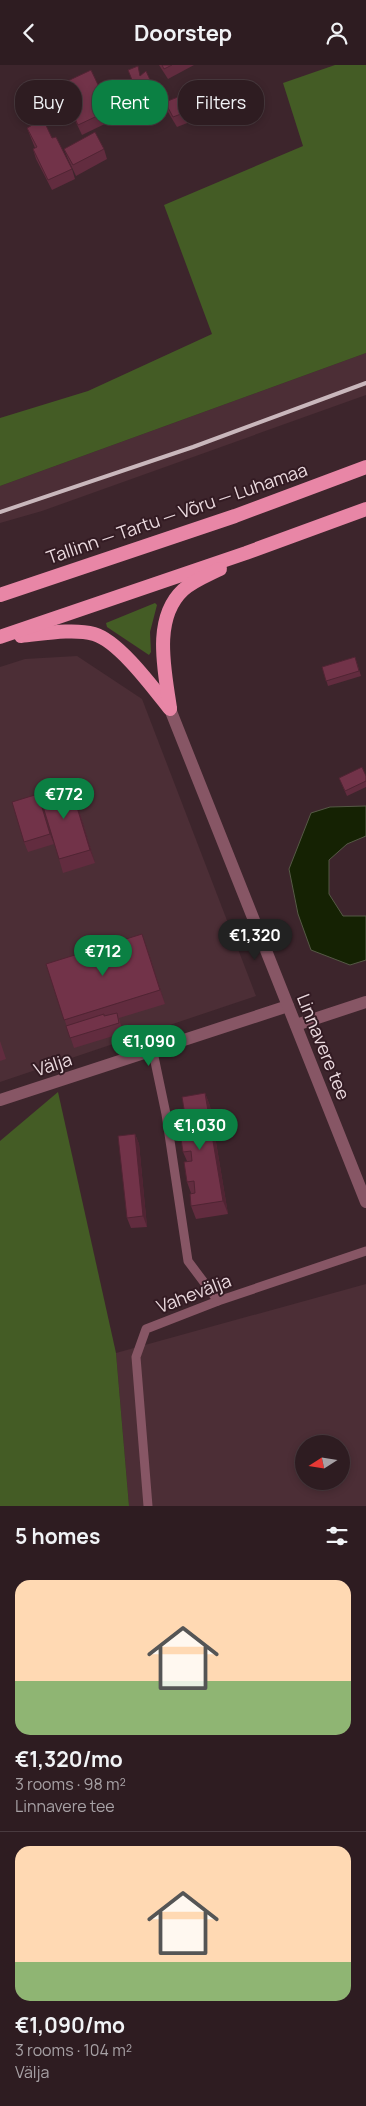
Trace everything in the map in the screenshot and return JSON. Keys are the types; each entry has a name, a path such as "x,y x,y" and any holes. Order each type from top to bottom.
{"highway":[{"name":"Tallinn — Tartu — Võru — Luhamaa","path":"0,595 235,516 366,467"},
{"path":"0,638 246,553 366,509"},
{"path":"170,709 162,646 174,602 183,590 246,553"},
{"path":"0,638 56,632 95,634 125,654 170,709"}],"street":[{"name":"Linnavere tee","path":"170,709 296,1025 362,1184 366,1202"},
{"path":"296,1025 366,1002"},
{"name":"Välja","path":"0,1101 154,1052 288,1005"}],"lane":[{"path":"154,1052 166,1114 188,1261 218,1301"},
{"name":"Vahevälja","path":"148,1506 136,1357 146,1329 218,1301 366,1251"}],"shaded area":[{"path":"366,353 366,395 42,511 0,523 0,486"},
{"path":"77,656 142,699 256,996 0,1082 0,667 25,659"},
{"path":"366,806 366,836 347,844 329,860 329,894 343,916 366,916 366,960 350,965 311,950 298,914 289,869 311,813 330,807"},
{"path":"366,1284 366,1506 129,1506 116,1353"}],"green space":[{"path":"335,65 366,65 366,353 0,486 0,418 88,391 212,334 164,205 303,146 283,83"},
{"path":"155,603 157,605 150,632 151,652 149,655 107,627 106,623"},
{"path":"58,1092 116,1353 129,1506 0,1506 0,1141"}],"building":[{"path":"162,65 172,65 164,69"},
{"path":"138,66 140,76 146,71 150,80 132,80 128,70"},
{"path":"91,70 96,80 92,80 92,118 82,123 82,80 70,80"},
{"path":"178,97 178,115 173,117 168,108 168,101"},
{"path":"32,125 46,125 52,138 56,137 72,169 48,180 33,149 37,147 27,128"},
{"path":"95,132 104,149 73,165 64,149"},
{"path":"355,657 359,671 326,681 322,667"},
{"path":"362,767 366,781 345,791 339,778"},
{"path":"69,781 90,850 59,859 38,790"},
{"path":"38,794 50,834 24,842 12,802"},
{"path":"142,934 160,990 64,1020 46,964"},
{"path":"117,1013 119,1023 70,1038 66,1026 104,1014 104,1016"},
{"path":"205,1093 223,1201 191,1206 190,1194 195,1193 194,1181 187,1182 184,1162 192,1161 191,1151 183,1152 181,1139 190,1137 189,1129 181,1131 178,1110 184,1109 182,1097"},
{"path":"135,1134 143,1216 127,1218 118,1136"}],"railway":[{"path":"0,512 193,447 366,383"}]}
